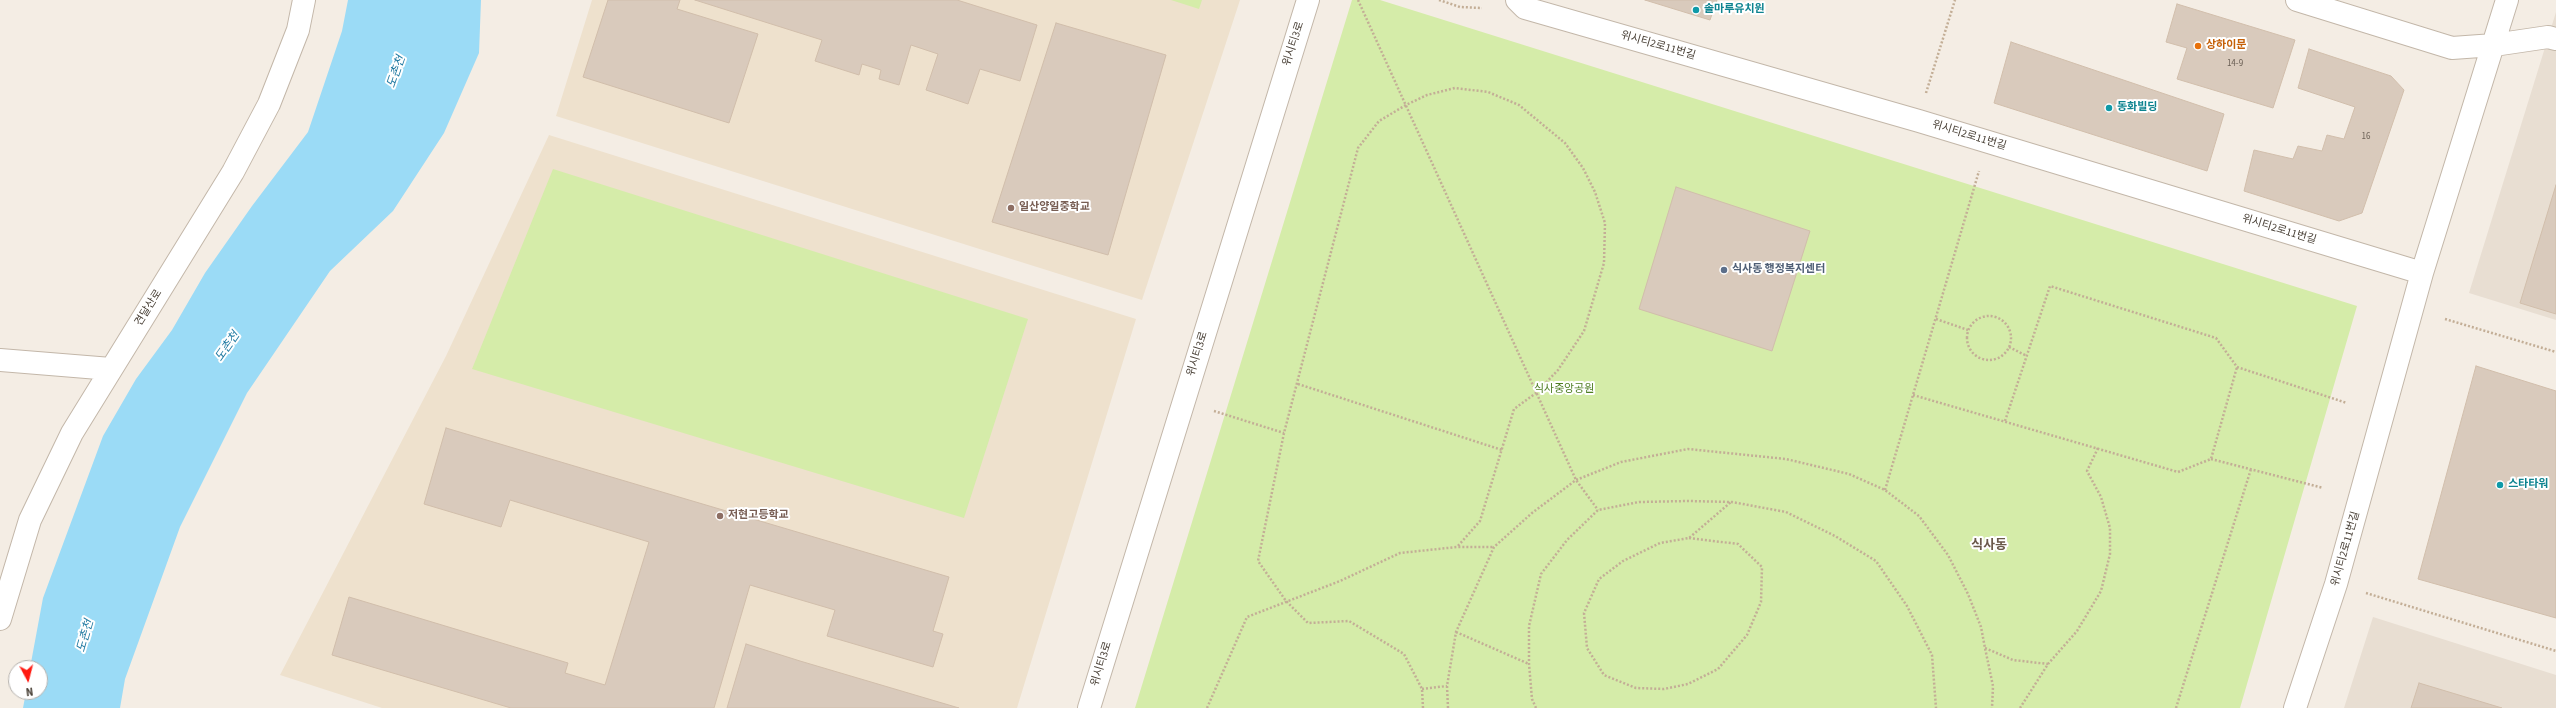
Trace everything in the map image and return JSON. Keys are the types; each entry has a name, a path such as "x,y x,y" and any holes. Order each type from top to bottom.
{"street":[{"name":"견달산로","path":"0,619 30,520 72,434 232,172 269,104 298,30 304,0"},
{"name":"위시티3로","path":"1089,708 1308,0"},
{"name":"위시티2로11번길","path":"1517,0 1525,8 1919,121 2422,274"},
{"path":"2297,0 2452,48 2494,45 2548,38 2556,39"},
{"name":"위시티2로11번길","path":"2295,708 2336,584 2422,274 2507,0"},
{"path":"0,360 112,369"}],"path":[{"path":"1358,0 1576,480 1598,510"},
{"path":"1439,0 1460,7 1482,8"},
{"path":"1925,97 1955,0"},
{"path":"1423,708 1422,689 1404,654 1349,621 1308,623 1286,601 1258,561 1284,433 1298,384 1358,148 1379,121 1406,105 1427,95 1455,88 1488,92 1520,105 1565,143 1583,168 1595,192 1605,223 1604,263 1584,331 1558,370 1536,393 1514,409 1480,521 1458,547"},
{"path":"1885,490 1979,171"},
{"path":"2005,421 2050,286 2216,338 2237,367 2347,403"},
{"path":"1984,318 1998,318 2008,327 2011,341 2009,347 1998,358 1984,360 1977,357 1968,345 1968,330 1972,324 1984,318"},
{"path":"1936,319 1968,330"},
{"path":"2445,319 2556,352"},
{"path":"2009,347 2027,356"},
{"path":"2211,459 2237,367"},
{"path":"1298,384 1502,450"},
{"path":"1913,395 2178,472 2211,459 2323,488"},
{"path":"1214,412 1284,433"},
{"path":"2020,708 2048,664 2077,631 2101,591 2110,554 2110,528 2101,498 2087,471 2098,448"},
{"path":"1448,708 1448,686 1456,632 1494,547 1532,513 1576,480 1621,462 1688,449 1786,459 1849,474 1885,490 1918,516 1948,555 1968,594 1981,627 1993,686 1992,708"},
{"path":"2176,708 2251,469"},
{"path":"1536,708 1532,700 1529,664 1529,626 1541,574 1567,540 1598,510 1639,502 1732,502 1786,512 1835,536 1876,561 1907,606 1932,655 1936,708"},
{"path":"1689,538 1738,544 1762,566 1761,602 1747,635 1718,669 1688,684 1664,689 1636,688 1604,675 1587,648 1584,613 1599,578 1623,561 1660,543 1689,538 1732,502"},
{"path":"1207,708 1247,617 1340,581 1400,552 1458,547 1494,547"},
{"path":"2366,593 2556,651"},
{"path":"1456,632 1529,664"},
{"path":"1985,648 2013,660 2048,664"},
{"path":"1422,689 1448,686"}],"shaded area":[{"name":"일산양일중학교","path":"592,0 1240,0 1142,300 556,116"},
{"path":"2556,12 2556,320 2469,293"},
{"name":"저현고등학교","path":"549,135 1136,319 1017,708 382,708 280,675 446,356"},
{"path":"2373,617 2556,675 2556,708 2344,708"}],"green space":[{"path":"1171,0 1202,0 1199,9"},
{"name":"식사중앙공원","path":"1352,0 1380,0 2357,306 2240,708 1135,708"},
{"path":"553,169 1028,319 964,518 472,369"}],"water":[{"name":"도촌천","path":"348,0 481,0 479,53 444,133 393,211 330,271 247,393 180,527 125,679 120,708 23,708 24,700 48,700 48,660 31,660 43,598 103,436 136,379 172,330 205,273 252,206 308,132 342,31"}],"building":[{"path":"608,0 680,0 677,9 758,34 729,123 583,77"},
{"path":"695,0 957,0 1037,25 1020,81 980,69 968,104 926,90 938,54 911,45 899,85 879,79 881,70 862,64 859,75 815,61 822,40"},
{"name":"솔마루유치원","path":"1645,0 1717,0 1710,20"},
{"path":"2177,4 2295,40 2273,108 2177,79 2187,48 2166,42"},
{"path":"1056,23 1166,55 1108,255 992,222"},
{"name":"동화빌딩","path":"2011,42 2224,114 2207,171 1994,103"},
{"path":"2309,49 2391,76 2404,90 2362,213 2339,221 2244,191 2254,150 2293,159 2298,146 2322,151 2327,135 2344,139 2355,107 2298,88"},
{"path":"2556,185 2556,314 2520,303"},
{"name":"식사동 행정복지센터","path":"1676,187 1810,231 1772,351 1639,309"},
{"name":"스타타워","path":"2476,366 2556,391 2556,618 2418,579"},
{"path":"446,428 949,577 933,631 943,634 933,667 827,636 835,610 750,585 714,708 511,708 332,655 349,597 568,663 565,673 605,685 649,542 510,500 501,527 424,504"},
{"path":"746,644 800,661 959,708 727,708"},
{"path":"2419,683 2502,708 2411,708"}],"place":[{"name":"솔마루유치원","path":"1696,10"},
{"name":"상하이문","path":"2198,46"},
{"name":"동화빌딩","path":"2109,108"},
{"name":"일산양일중학교","path":"1011,208"},
{"name":"식사동 행정복지센터","path":"1724,270"},
{"name":"스타타워","path":"2500,485"},
{"name":"저현고등학교","path":"720,516"}],"district":[{"name":"식사동","path":"1989,546"}]}
